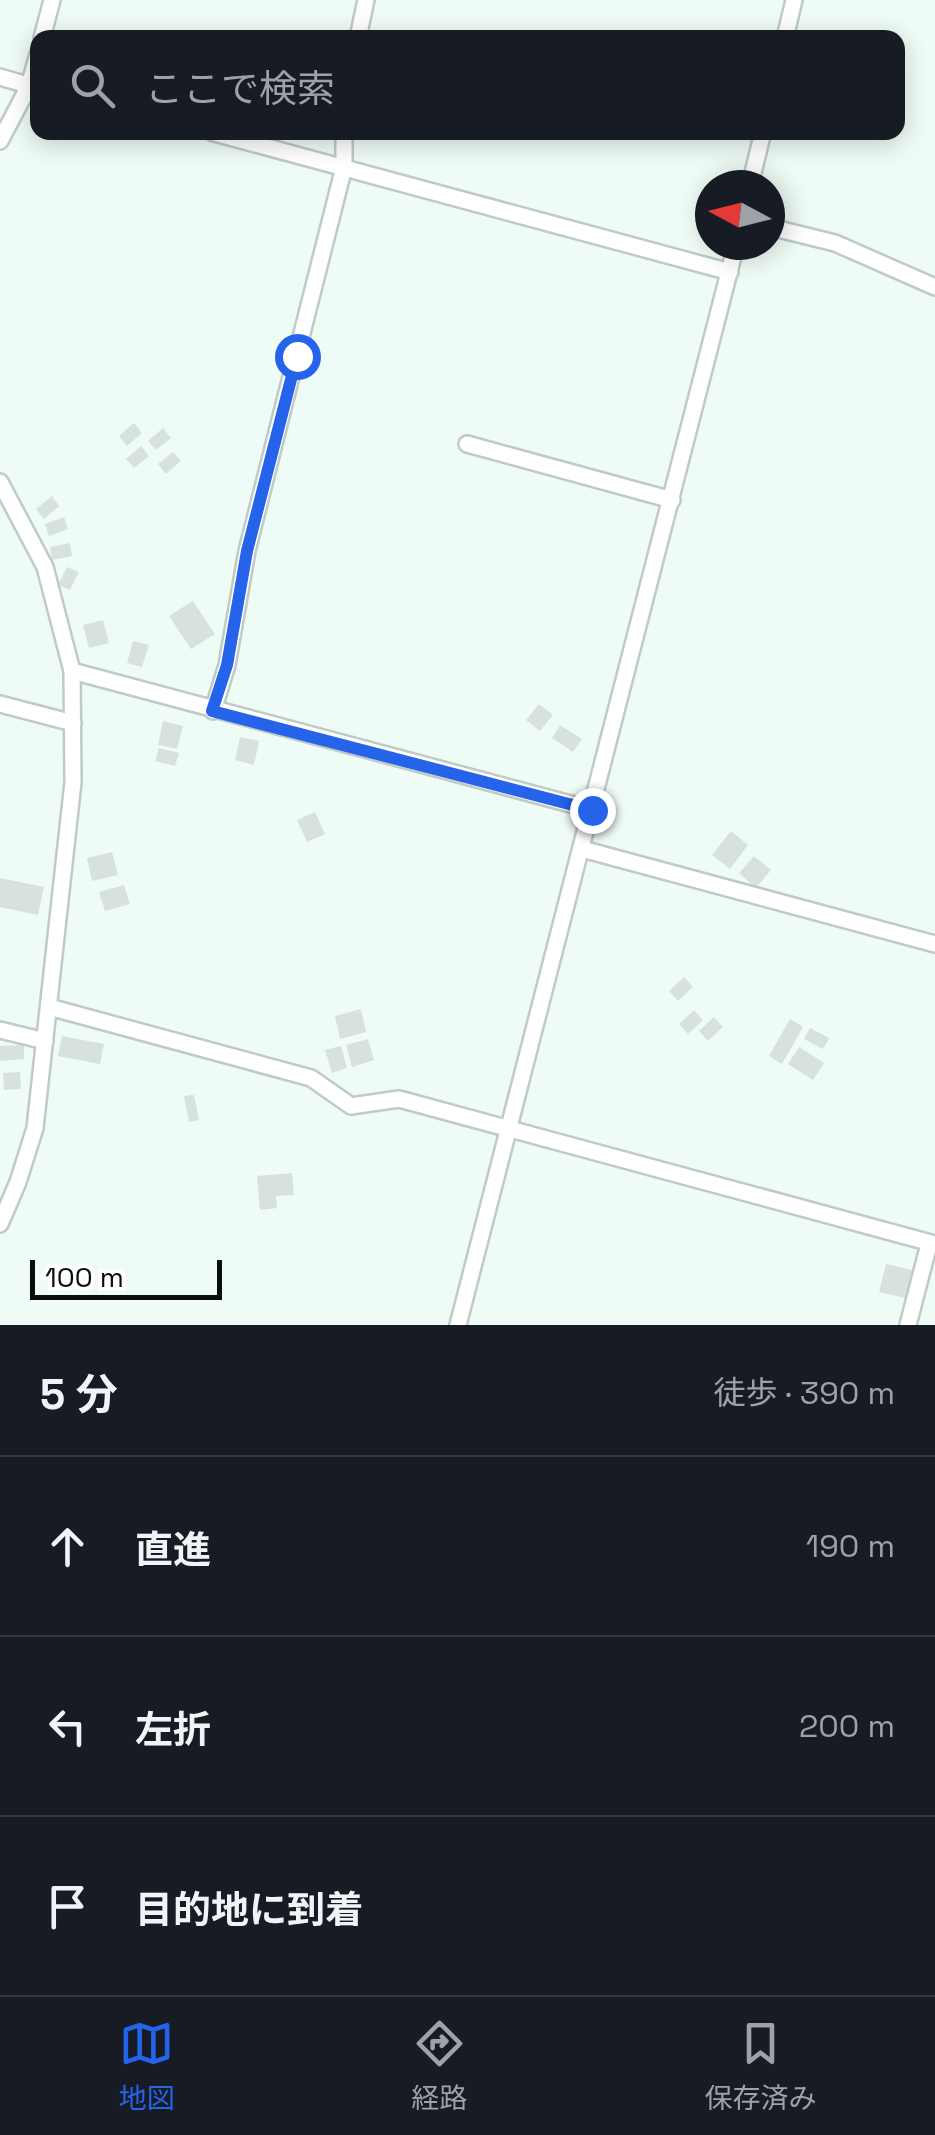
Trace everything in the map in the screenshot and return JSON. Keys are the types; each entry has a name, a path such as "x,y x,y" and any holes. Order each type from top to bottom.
{"street":[{"path":"44,30 52,0"},
{"path":"360,30 366,0"},
{"path":"787,30 794,0"},
{"path":"0,77 30,86"},
{"path":"0,141 30,92"},
{"path":"241,140 730,272"},
{"path":"212,711 227,665 247,551 344,167 344,140"},
{"path":"754,170 761,140"},
{"path":"785,231 836,243 935,287"},
{"path":"458,1325 733,260"},
{"path":"467,444 672,500"},
{"path":"0,482 45,566 72,672 73,724 73,782 35,1128 0,1224"},
{"path":"72,672 592,810"},
{"path":"0,704 73,724"},
{"path":"582,849 935,944"},
{"path":"48,1007 311,1078 352,1106 399,1099 932,1244 908,1325"},
{"path":"0,1030 45,1041"}],"building":[{"path":"134,423 142,433 127,446 119,436"},
{"path":"163,428 171,438 156,450 148,441"},
{"path":"141,446 149,456 134,468 126,459"},
{"path":"173,452 181,461 166,474 158,464"},
{"path":"52,496 59,506 44,519 36,509"},
{"path":"64,517 68,529 49,536 45,524"},
{"path":"70,543 72,556 52,560 50,547"},
{"path":"67,567 79,572 70,590 58,585"},
{"path":"193,601 215,634 191,649 169,616"},
{"path":"103,620 109,643 89,648 83,625"},
{"path":"133,641 149,645 142,667 127,663"},
{"path":"539,704 553,715 540,731 526,720"},
{"path":"163,721 183,726 177,749 158,745"},
{"path":"560,725 582,739 573,752 552,738"},
{"path":"240,737 259,741 254,765 235,760"},
{"path":"159,748 179,753 175,766 155,761"},
{"path":"315,812 325,834 307,842 297,820"},
{"path":"731,831 748,845 730,869 712,855"},
{"path":"112,852 118,875 92,881 87,858"},
{"path":"754,856 771,870 756,888 739,873"},
{"path":"0,878 44,887 38,915 0,907"},
{"path":"124,885 130,904 105,911 99,892"},
{"path":"684,977 693,987 678,1001 669,991"},
{"path":"361,1009 366,1032 340,1039 335,1016"},
{"path":"694,1010 703,1020 688,1034 679,1024"},
{"path":"714,1017 723,1027 708,1041 699,1031"},
{"path":"790,1019 803,1027 782,1064 769,1056"},
{"path":"810,1028 829,1038 823,1049 804,1039"},
{"path":"62,1036 104,1044 100,1064 58,1056"},
{"path":"368,1039 374,1060 352,1067 346,1045"},
{"path":"24,1045 24,1059 0,1061 0,1046"},
{"path":"341,1046 347,1068 332,1073 325,1050"},
{"path":"799,1047 824,1063 813,1080 788,1064"},
{"path":"20,1072 21,1089 4,1090 3,1073"},
{"path":"194,1095 199,1120 189,1122 184,1096"},
{"path":"292,1173 294,1195 276,1196 277,1208 260,1210 257,1176"},
{"path":"886,1264 912,1270 905,1298 879,1292"}],"route":[{"path":"297,356 247,551 227,665 212,711 592,810"}]}
